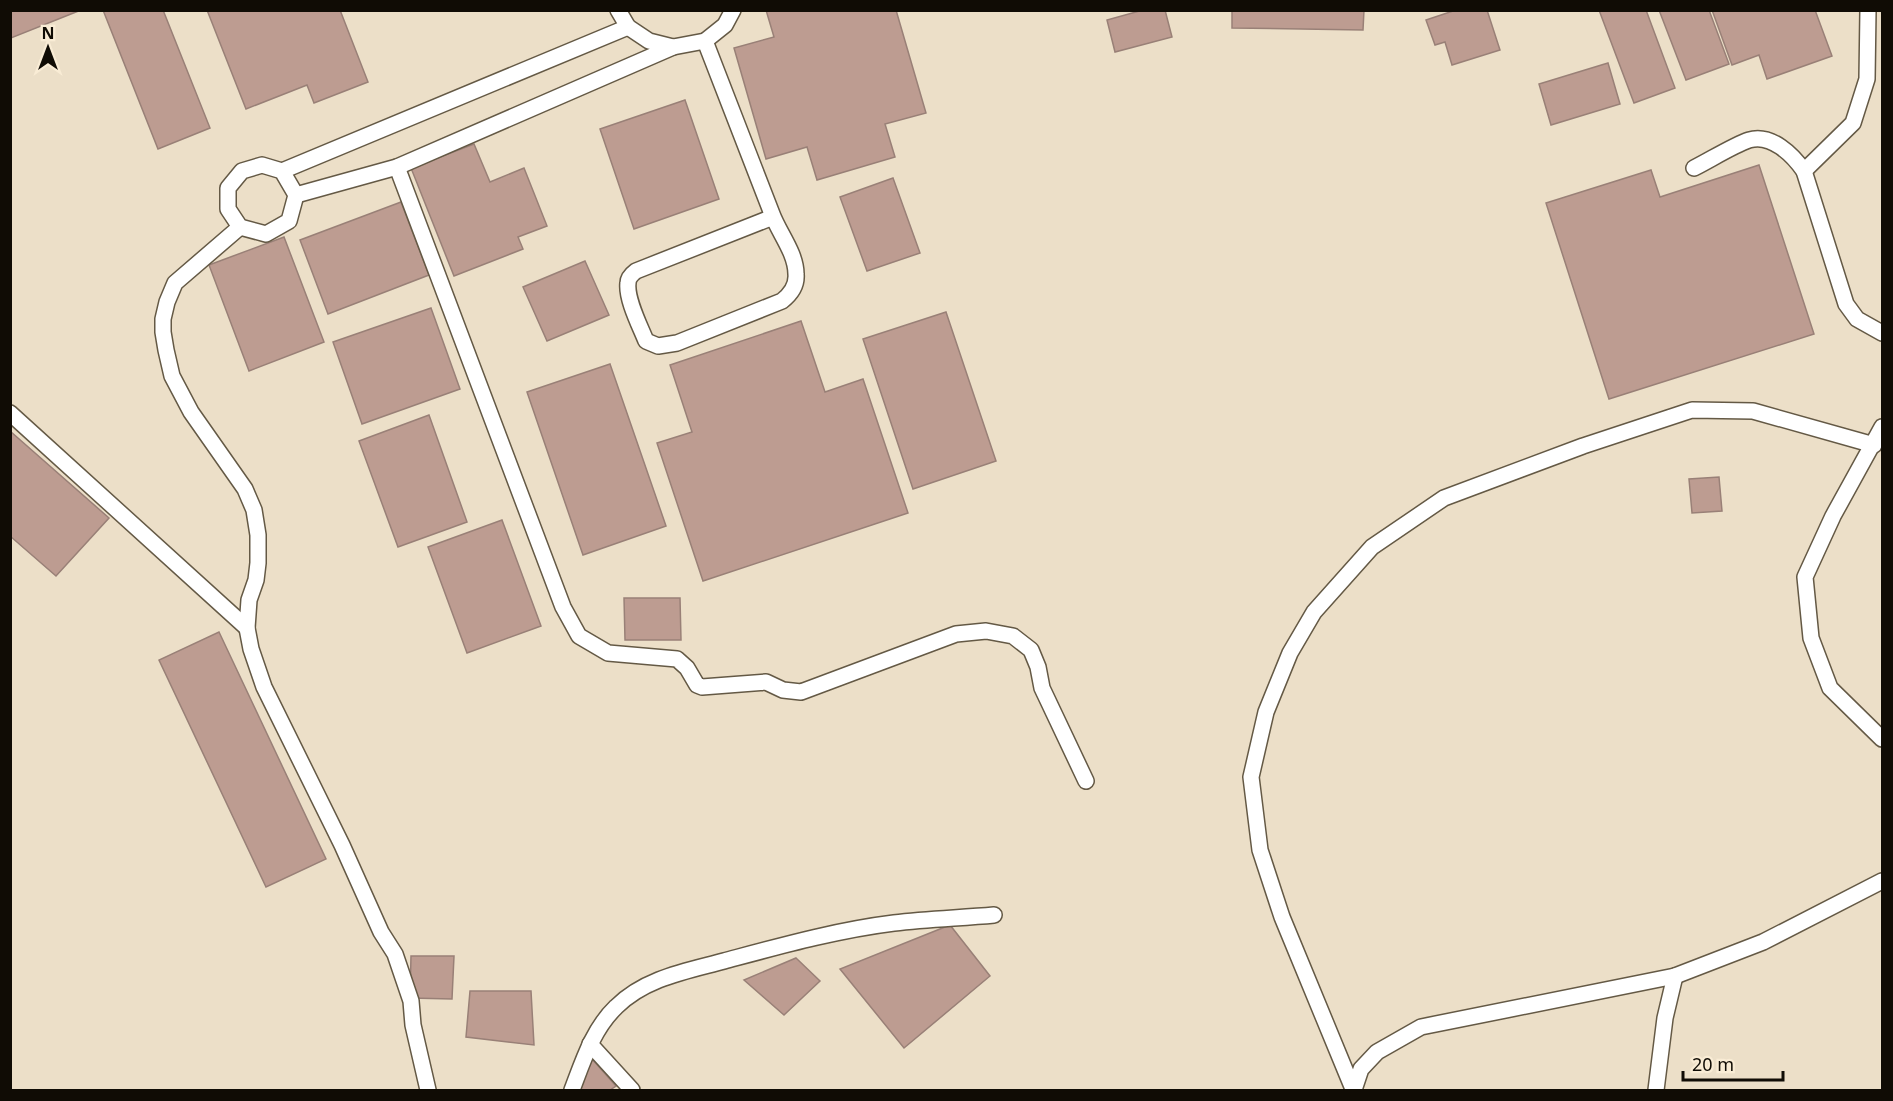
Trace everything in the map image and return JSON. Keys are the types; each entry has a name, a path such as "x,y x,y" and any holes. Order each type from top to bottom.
{"lane":[{"path":"618,10 628,27 648,41 673,47"},
{"path":"296,195 397,167 673,47 705,40 725,25 734,10"},
{"path":"1804,171 1853,123 1867,79 1868,10"},
{"path":"282,171 296,195 289,220 266,234 240,227 228,209 228,188 242,171 262,165 282,171 628,27"},
{"path":"705,40 773,217 795,267 796,280 788,297 767,308 677,343 658,346 646,341 628,293 627,284 630,276 636,271 773,217"},
{"path":"1694,168 1751,139 1768,141 1786,151 1804,171 1846,304 1857,319 1882,333"},
{"path":"397,167 563,607 579,636 608,652 677,659 687,668 697,685 702,687 766,682 783,690 801,692 956,634 986,631 1013,636 1030,650 1038,667 1042,688 1086,781"},
{"path":"240,227 175,283 167,302 163,332 172,376 191,412 245,489 254,510 258,535 258,563 256,580 249,600 246,628 251,649 264,687 342,845 381,932 395,954 411,1001 415,1035 428,1090"},
{"path":"1353,1090 1282,917 1260,850 1251,777 1266,712 1290,652 1314,612 1372,547 1444,498 1692,410 1753,411 1874,445"},
{"path":"10,413 246,628"},
{"path":"1882,427 1833,516 1805,577 1811,638 1830,688 1882,739"},
{"path":"1353,1090 1361,1069 1377,1052 1422,1028 1675,976 1762,942 1882,881"},
{"path":"572,1090 590,1044 604,1021 624,1000 644,986 671,976 773,948 893,923 994,915"},
{"path":"1656,1090 1665,1018 1675,976"},
{"path":"590,1044 632,1090"}],"building":[{"path":"10,10 81,10 11,38"},
{"path":"103,10 163,10 210,128 158,149"},
{"path":"207,10 340,10 368,82 314,103 307,85 246,109"},
{"path":"766,10 896,10 926,113 885,124 895,157 817,180 807,147 766,159 734,48 774,37"},
{"path":"1143,10 1165,10 1172,37 1115,52 1107,20"},
{"path":"1232,10 1364,10 1363,30 1232,28"},
{"path":"1456,10 1487,10 1500,50 1452,65 1445,42 1435,45 1426,20"},
{"path":"1599,10 1646,10 1675,88 1634,103"},
{"path":"1659,10 1709,10 1729,64 1686,80"},
{"path":"1712,10 1815,10 1832,56 1767,79 1759,55 1732,65"},
{"path":"1608,63 1620,104 1551,125 1539,84"},
{"path":"685,100 719,199 634,229 600,129"},
{"path":"474,144 490,182 524,168 547,226 518,237 523,249 454,276 411,168"},
{"path":"1759,165 1814,334 1609,399 1546,203 1651,170 1660,197"},
{"path":"893,178 920,253 867,271 840,197"},
{"path":"401,202 429,275 328,314 300,240"},
{"path":"284,237 324,342 249,371 209,265"},
{"path":"585,261 609,315 547,341 523,287"},
{"path":"431,308 460,389 362,424 333,342"},
{"path":"946,312 996,461 913,489 863,339"},
{"path":"801,321 825,392 863,379 908,513 703,581 657,443 692,432 670,365"},
{"path":"610,364 666,526 583,555 527,392"},
{"path":"429,415 467,522 398,547 359,441"},
{"path":"10,431 109,518 56,576 10,536"},
{"path":"1719,477 1722,511 1692,513 1689,479"},
{"path":"502,520 541,626 467,653 428,547"},
{"path":"624,598 680,598 681,640 625,640"},
{"path":"219,632 326,859 266,887 159,660"},
{"path":"950,925 990,976 904,1048 840,969"},
{"path":"411,956 454,956 452,999 410,998"},
{"path":"796,958 820,981 784,1015 744,980"},
{"path":"470,991 531,991 534,1045 466,1037"},
{"path":"592,1059 616,1086 610,1090 572,1090"}]}
